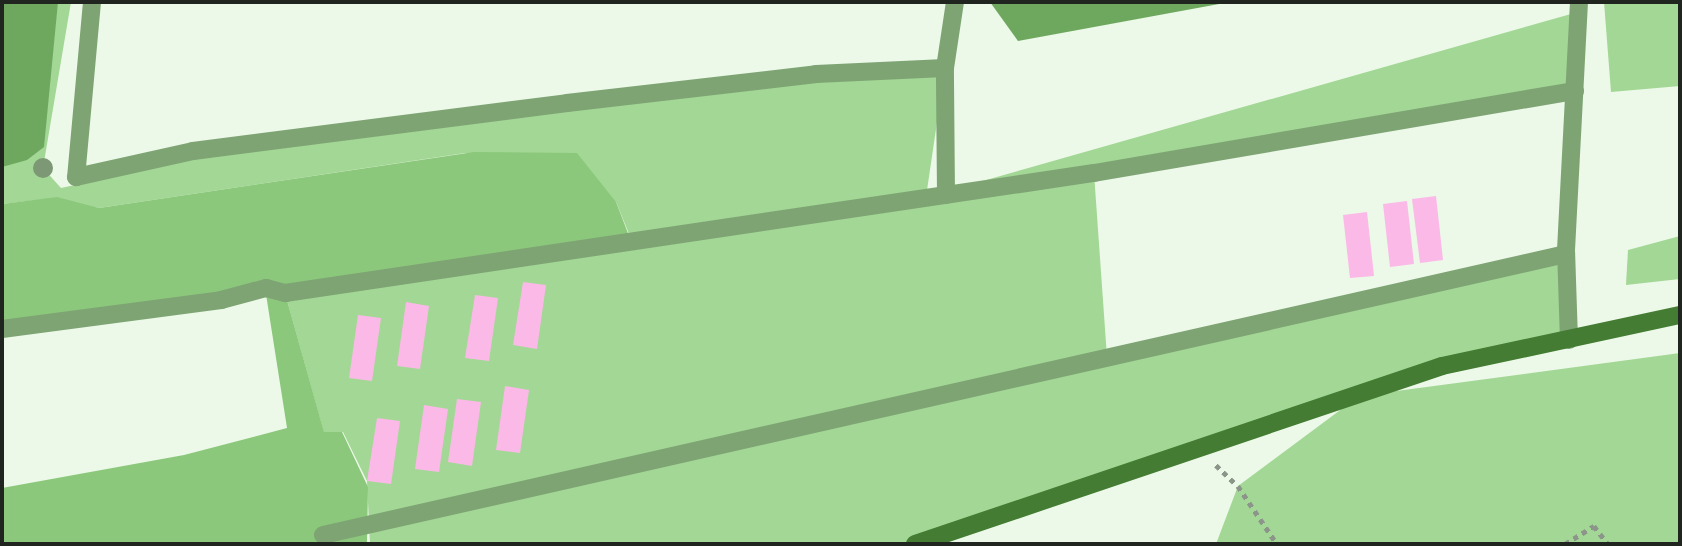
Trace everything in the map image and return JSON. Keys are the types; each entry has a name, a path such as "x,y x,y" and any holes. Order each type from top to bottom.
{"street":[{"path":"92,2 76,177 193,151 567,103 816,74 945,68"},
{"path":"946,195 945,68 955,2"},
{"path":"1569,340 1566,254 1579,2"},
{"path":"2,329 221,300 266,288 285,293 946,195 1575,91"},
{"path":"323,535 1566,254"},
{"path":"915,544 1202,451 1442,366 1680,315"}],"path":[{"path":"1202,451 1238,486 1277,544"},
{"path":"1565,544 1594,526 1608,544"}],"shaded area":[{"path":"2,2 71,2 43,168 61,188 281,140 945,68 926,197 1578,12 1575,91 1094,173 1107,357 1558,256 1569,332 1389,392 1680,353 1680,544 1216,544 1238,486 1347,405 915,544 370,544 367,481 343,432 324,433 285,293 632,241 616,202 465,153 99,208 46,199 2,204"},
{"path":"2,2 58,2 44,147 27,160 2,167"},
{"path":"990,2 1230,2 1018,41"},
{"path":"1604,2 1680,2 1680,86 1611,92"},
{"path":"474,152 577,153 616,202 631,241 285,293 324,432 342,432 368,487 367,544 2,544 2,488 184,455 287,428 265,288 2,329 2,204 57,197 99,208"},
{"path":"1680,236 1680,279 1626,285 1628,250"}],"building":[{"path":"1436,196 1443,260 1420,263 1412,199"},
{"path":"1407,201 1414,264 1390,267 1383,204"},
{"path":"1367,212 1374,276 1350,278 1343,215"},
{"path":"523,282 546,285 537,349 513,345"},
{"path":"475,295 498,298 489,361 465,358"},
{"path":"406,302 429,306 420,369 397,366"},
{"path":"358,315 381,318 372,381 349,378"},
{"path":"505,386 529,390 520,453 496,450"},
{"path":"457,399 481,402 472,466 448,462"},
{"path":"424,405 448,409 439,472 415,469"},
{"path":"377,418 400,421 391,484 367,481"}]}
